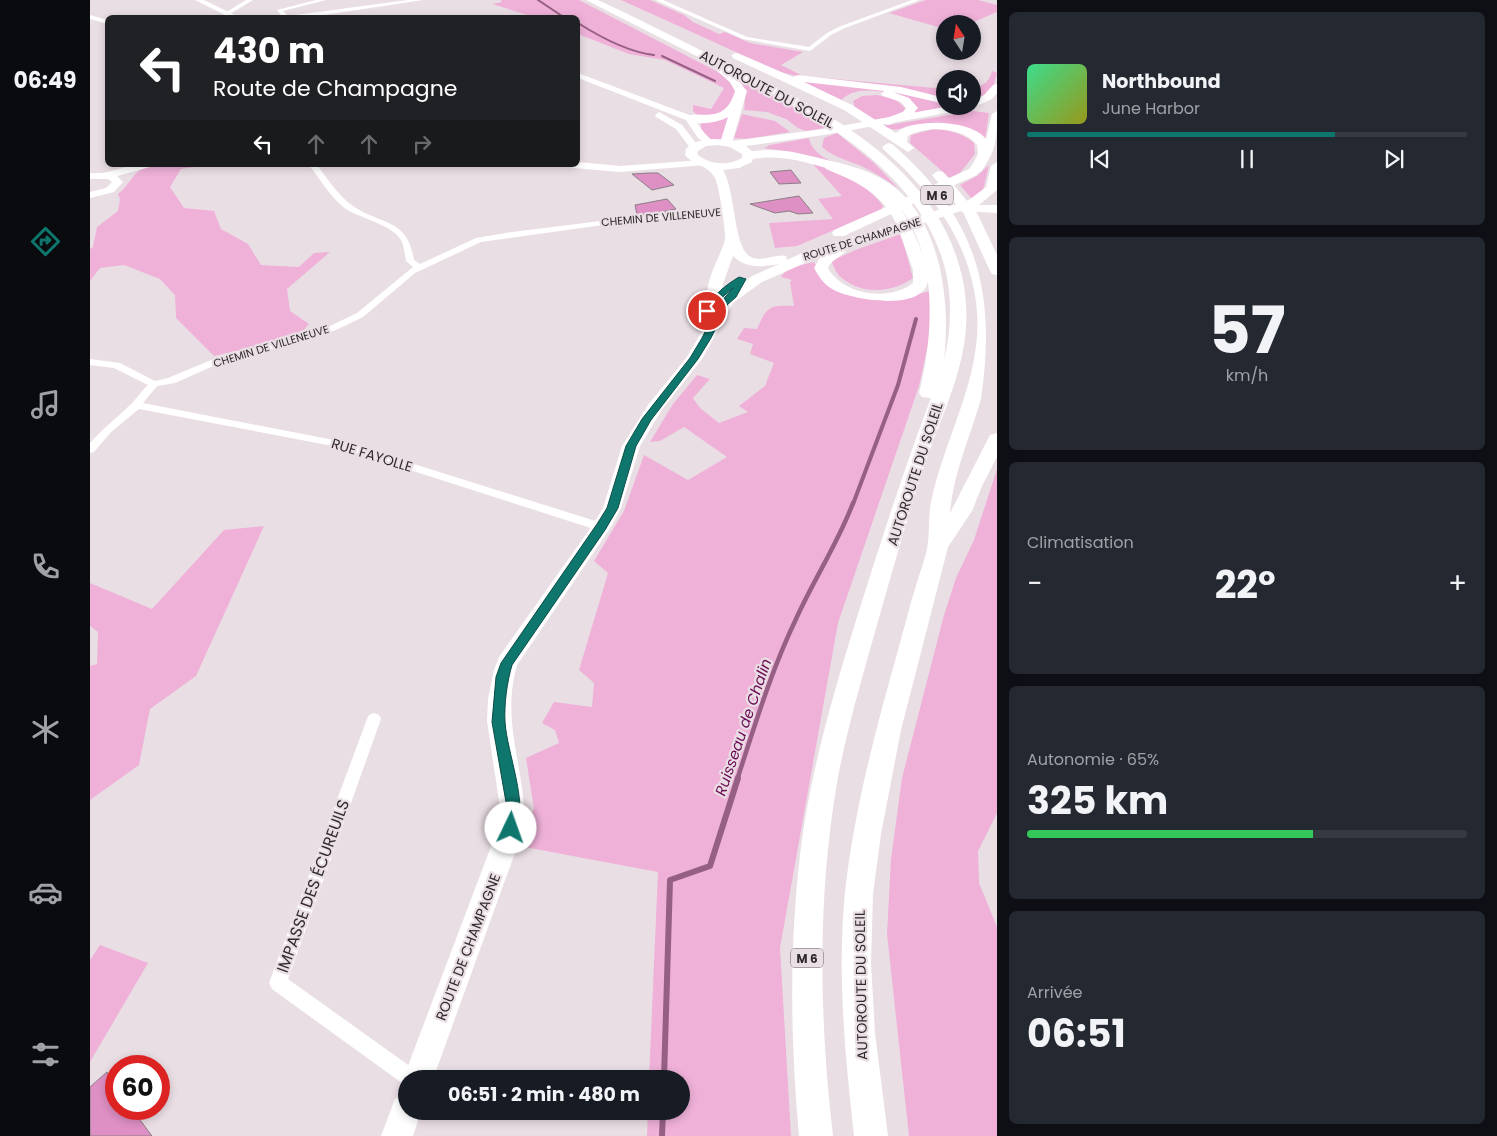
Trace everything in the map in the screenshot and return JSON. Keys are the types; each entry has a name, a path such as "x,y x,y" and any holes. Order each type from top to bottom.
{"highway":[{"name":"AUTOROUTE DU SOLEIL","path":"591,0 662,28 816,101 868,132 911,167 943,202 957,223 968,246 980,282 985,314 986,339 981,367 941,504 938,547 890,721 874,793 862,863 857,932 859,1013 863,1075 871,1136"},
{"name":"AUTOROUTE DU SOLEIL","path":"609,0 831,121 876,153 912,190 928,212 942,239 952,265 956,287 958,329 948,376 920,450 841,711 822,794 808,916 806,992 816,1136"},
{"path":"662,28 727,73 740,88 741,91 730,144"},
{"path":"728,52 857,114"},
{"path":"770,71 802,78 901,90 936,99"},
{"path":"888,121 910,112 912,108 910,104 887,94 859,93 849,96 845,102 847,107 901,143 926,164 972,210 997,242"},
{"path":"689,118 705,120 724,116 738,102"},
{"path":"901,143 902,134 916,127 937,126 966,132 978,138 983,144 984,156 976,169"},
{"path":"749,156 777,152 790,153 867,177 895,194 912,217 928,250 936,278 938,343 933,378 920,416 920,450"},
{"path":"972,210 997,271"},
{"path":"938,547 962,510 997,439"}],"main road":[{"path":"981,100 988,97 997,86"},
{"path":"580,164 652,164 679,159 709,142 730,144 824,132 936,112"},
{"name":"ROUTE DE CHAMPAGNE","path":"421,1070 511,828 513,802 499,722 502,677 513,652 601,527 612,508 631,446 654,409 715,299 742,279 786,257 956,182 976,169 986,161 990,154 997,114"},
{"path":"580,166 620,169 708,164 727,166 742,163 749,156 744,149 730,144"},
{"path":"693,151 708,164 723,182"},
{"path":"819,162 860,178 879,191 888,200 907,231 922,277 920,284 912,291 903,295 880,297 847,291 835,285 826,277 821,268 822,263 829,256 849,245 886,232"},
{"path":"727,166 723,182 732,238 738,255 747,262 762,264 786,257"},
{"path":"90,176 112,177 139,167"},
{"name":"ROUTE DE CHAMPAGNE","path":"654,409 694,359 707,338 723,304 733,295 757,279 796,260 845,242 972,210 992,188 997,167"},
{"path":"90,195 110,190 118,184 112,177"},
{"path":"972,210 997,209"},
{"path":"715,299 714,288 732,238"},
{"path":"733,295 742,279 736,262 738,255"},
{"path":"397,1136 403,1120"}],"street":[{"path":"198,0 232,15"},
{"path":"228,13 250,0"},
{"path":"284,15 280,10 323,0"},
{"path":"309,15 420,0"},
{"path":"658,0 745,38 779,45 810,48 829,34 843,27 917,0"},
{"path":"580,76 597,80 647,103 689,118 694,123 698,134 709,142"},
{"path":"580,79 594,82 670,121 679,127 693,151"},
{"path":"314,167 344,204 355,212 388,226 403,236 410,261 419,267"},
{"name":"CHEMIN DE VILLENEUVE","path":"154,384 171,381 226,357 290,342 333,328 360,315 419,267 467,245 495,236 617,221 728,211"},
{"path":"90,362 116,365 154,384 139,399 137,404 107,430 90,450"},
{"name":"RUE FAYOLLE","path":"137,404 340,444 601,527"},
{"name":"IMPASSE DES ÉCUREUILS","path":"374,719 278,983 399,1070"}],"shaded area":[{"path":"501,0 579,0 722,74 736,90 735,99 721,115 698,116 693,111 693,105 711,109 724,88 665,60 629,54 580,35 580,15 528,15 492,4 502,2"},
{"path":"621,0 650,0 684,15 693,22 719,34 725,32 750,43 803,52 781,65 803,76 936,88 936,99 797,76 780,72"},
{"path":"926,0 978,0 997,5 997,12 981,19 981,15 936,15 936,26 889,13"},
{"path":"992,71 997,73 992,92 981,97 981,85 989,78"},
{"path":"736,77 830,127 806,131 798,128 786,119 767,112 744,110 744,93"},
{"path":"798,81 901,91 936,101 936,109 915,113 914,103 897,95 876,91 855,92 846,96 840,102"},
{"path":"877,95 895,99 907,110 890,117 873,120 855,108 853,101 862,96"},
{"path":"981,112 989,113 985,139 961,131 933,126 911,125 894,129 883,126 949,115 981,115"},
{"path":"742,114 775,121 790,132 747,139 734,138"},
{"path":"729,117 722,140 711,140 701,129 701,121"},
{"path":"934,129 955,133 974,143 975,154 960,173 950,178 910,143 911,135"},
{"path":"837,133 874,163 898,188 871,171 835,156 822,147 824,138"},
{"path":"809,138 812,146 823,157 839,165 864,173 790,152 764,148 770,145"},
{"path":"813,164 852,179 868,190 883,206 881,210 797,246 775,248 769,223 833,219 818,199 842,196"},
{"path":"989,165 983,190 972,199 960,185 977,176"},
{"path":"146,167 194,167 181,169 170,187 184,208 214,211 221,229 248,244 261,265 299,267 314,253 330,252 287,289 290,311 309,324 298,337 214,356 176,318 175,295 160,279 124,265 100,268 90,281 90,249 93,247 97,227 118,211 120,199 118,194 140,170"},
{"path":"901,234 913,278 896,287 877,290 859,287 840,277 831,261 858,249"},
{"path":"814,262 824,280 844,294 867,299 899,299 930,291 931,331 919,386 838,623 780,948 791,1136 647,1136 648,1120 690,1120 690,1070 649,1070 658,872 514,845 534,809 526,758 559,743 555,730 542,723 554,702 592,707 594,683 579,670 608,573 594,561 624,511 644,455 688,480 727,457 684,427 660,441 650,442 673,404 697,375 710,379 693,398 700,408 719,423 748,412 739,406 765,386 774,363 750,354 753,344 737,339 744,328 757,329 763,316 770,308 794,306 790,282 792,280 781,277 788,268"},
{"path":"997,469 997,813 978,851 979,883 997,927 997,1136 909,1136 887,934 891,859 902,778 944,615 956,578 974,540"},
{"path":"264,526 196,676 150,709 139,765 90,800 90,666 97,664 98,632 90,626 90,583 152,609 224,530"},
{"path":"100,945 148,963 90,1062 90,960"}],"building":[{"path":"791,170 801,183 779,184 770,172"},
{"path":"658,173 674,185 652,190 632,174"},
{"path":"799,196 813,213 798,214 789,211 775,213 750,204"},
{"path":"667,199 676,209 665,211 667,213 637,215 635,205"},
{"path":"105,1074 105,1120 140,1120 152,1136 90,1136 90,1087"}],"waterway":[{"name":"Ruisseau de Chalin","path":"538,0 560,15"},
{"name":"Ruisseau de Chalin","path":"580,24 614,43 634,51 654,55"},
{"name":"Ruisseau de Chalin","path":"662,56 715,81"},
{"name":"Ruisseau de Chalin","path":"853,504 898,385 916,319"},
{"name":"Ruisseau de Chalin","path":"737,780 779,658 803,604 853,503"},
{"name":"Ruisseau de Chalin","path":"664,1070 670,880 710,866 738,778"},
{"name":"Ruisseau de Chalin","path":"662,1136 663,1120"}],"route":[{"path":"511,828 513,802 499,722 502,677 507,663 601,527 612,508 623,478 631,446 646,419 694,359 707,338 723,304 733,295 741,284 742,279 715,299 707,311"}]}
